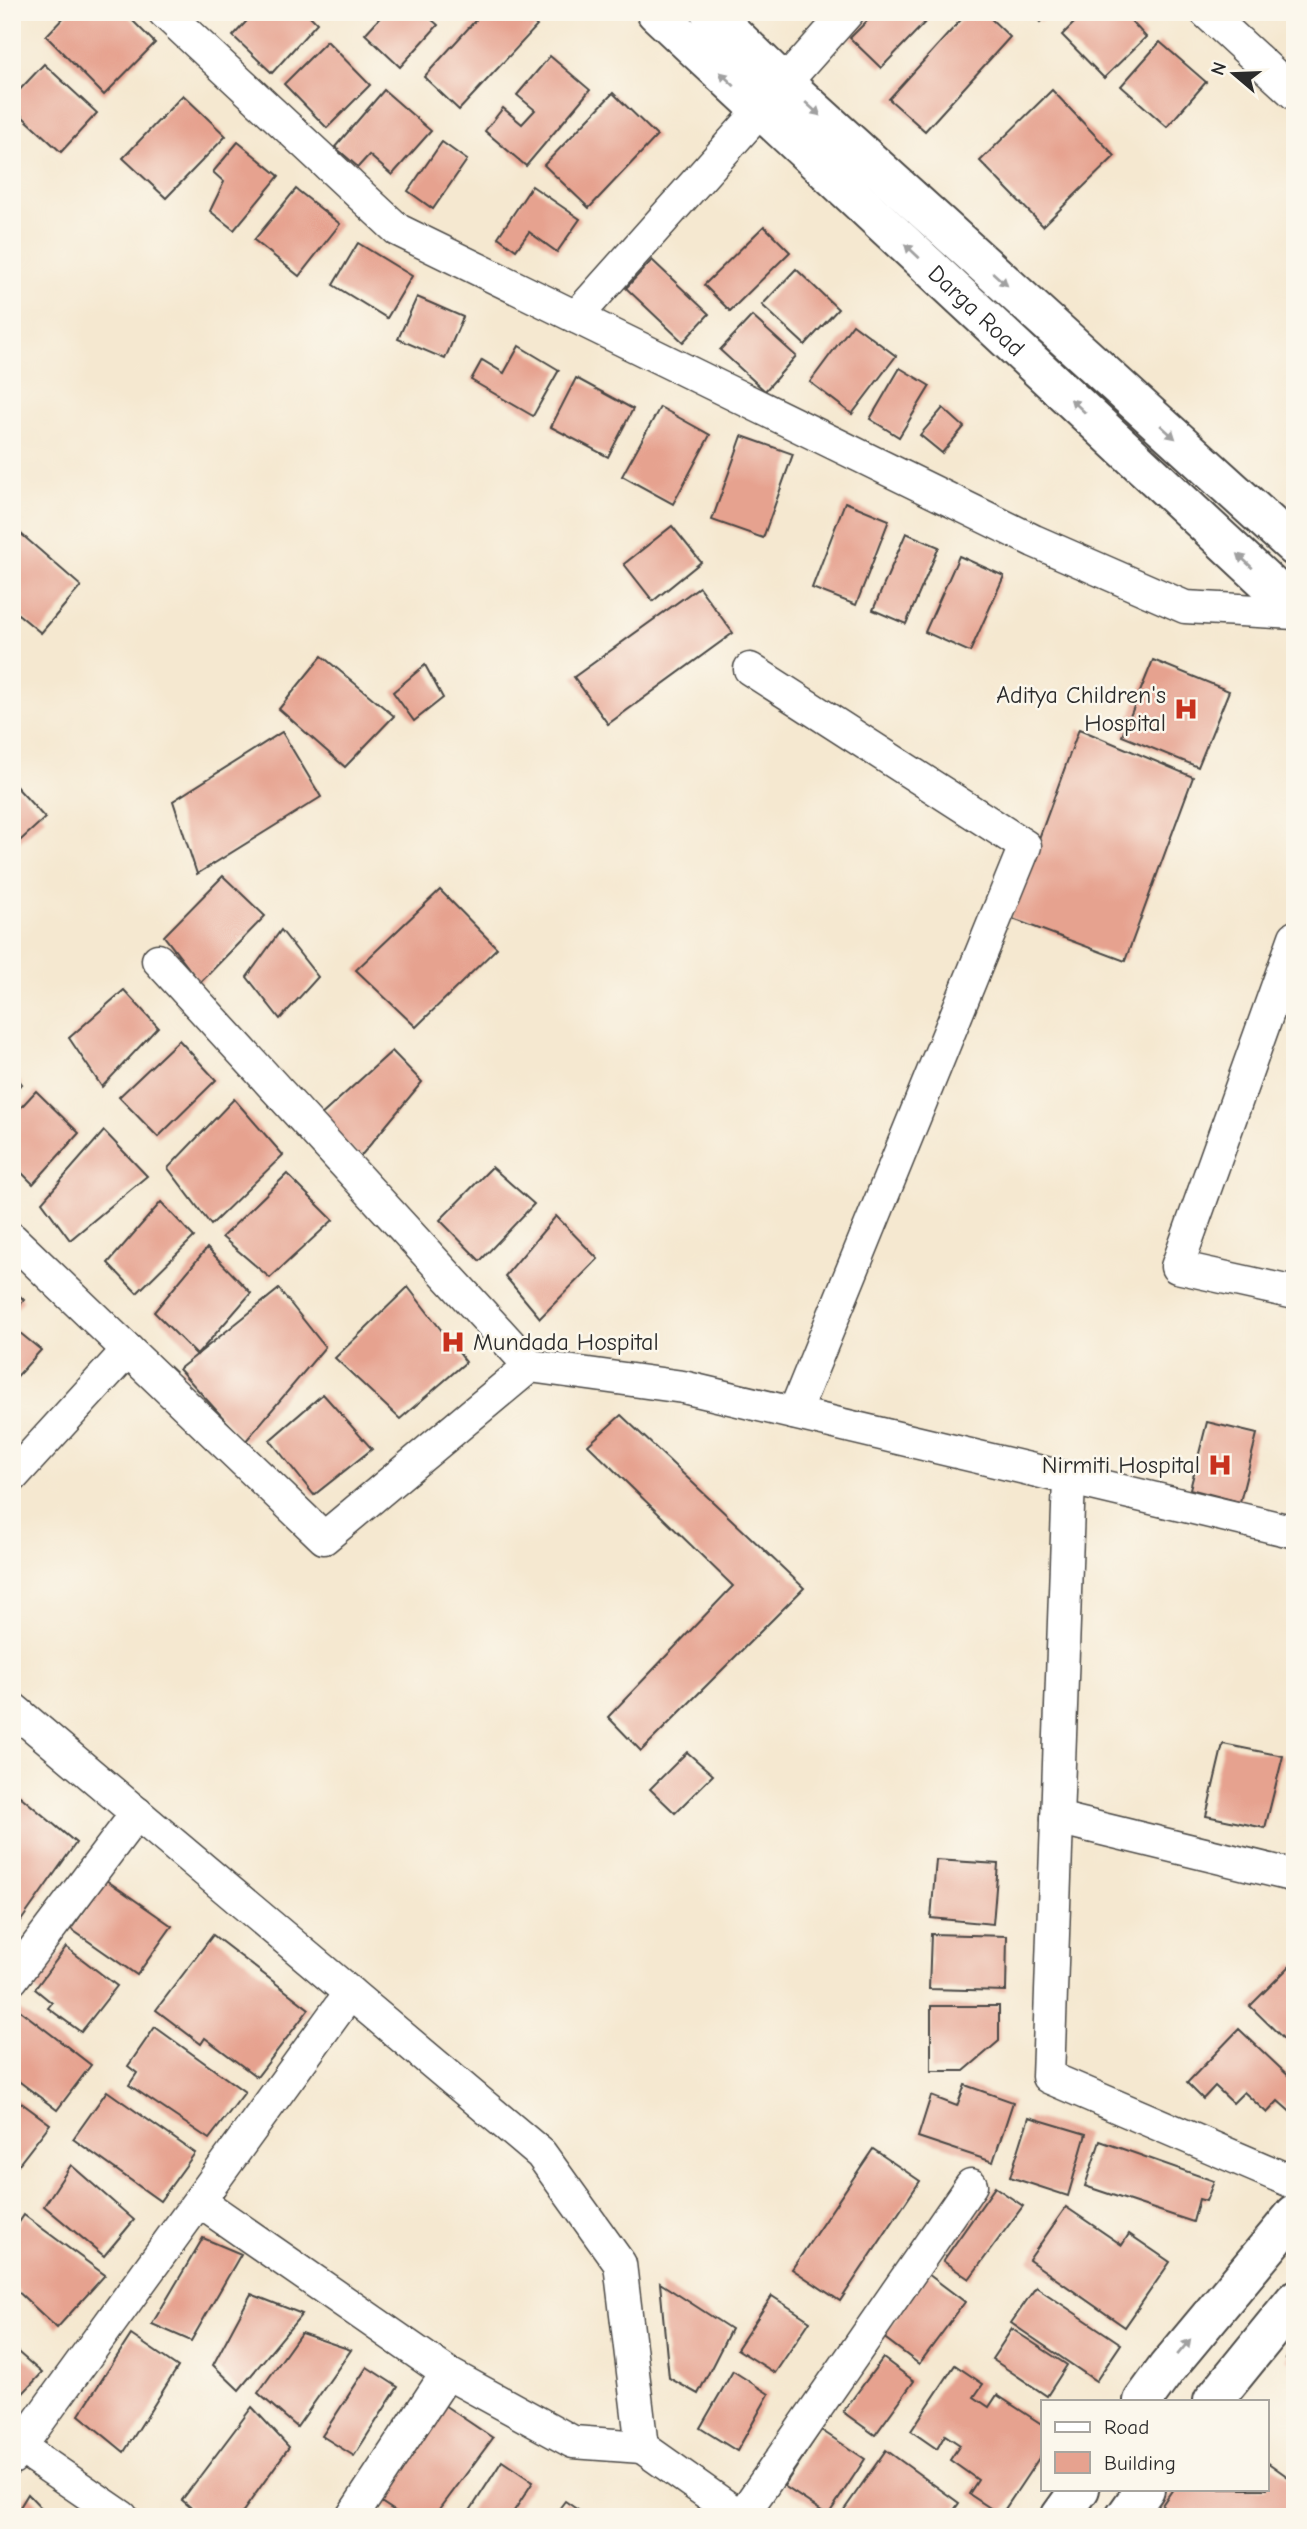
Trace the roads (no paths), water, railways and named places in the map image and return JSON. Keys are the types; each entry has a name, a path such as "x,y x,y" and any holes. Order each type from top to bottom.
{"main road":[{"name":"Darga Road","path":"656,12 773,97 1295,547"},
{"name":"Darga Road","path":"710,12 773,97 1295,608"},
{"path":"1144,2400 1167,2368 1295,2214"},
{"path":"1214,2400 1295,2300"},
{"path":"1060,2517 1079,2490"},
{"path":"1125,2517 1144,2490"}],"street":[{"path":"164,12 398,230 1034,541 1185,607 1295,613"},
{"path":"576,317 848,12"},
{"path":"1206,12 1295,94"},
{"path":"750,669 1025,846 794,1413"},
{"path":"1295,937 1177,1267 1295,1293"},
{"path":"158,960 530,1366 683,1387 1295,1532"},
{"path":"12,1239 324,1538 530,1366"},
{"path":"12,1477 128,1350"},
{"path":"1069,1479 1048,2077 1295,2183"},
{"path":"12,1708 541,2154 620,2264 642,2447"},
{"path":"12,1979 137,1813"},
{"path":"1057,1818 1295,1876"},
{"path":"122,2517 16,2453 350,1993"},
{"path":"199,2201 447,2373 573,2442 642,2447 736,2515 971,2185"},
{"path":"352,2517 447,2373"}],"place":[{"name":"Aditya Children's Hospital","path":"1186,709"},
{"name":"Mundada Hospital","path":"453,1342"},
{"name":"Nirmiti Hospital","path":"1220,1465"}]}
